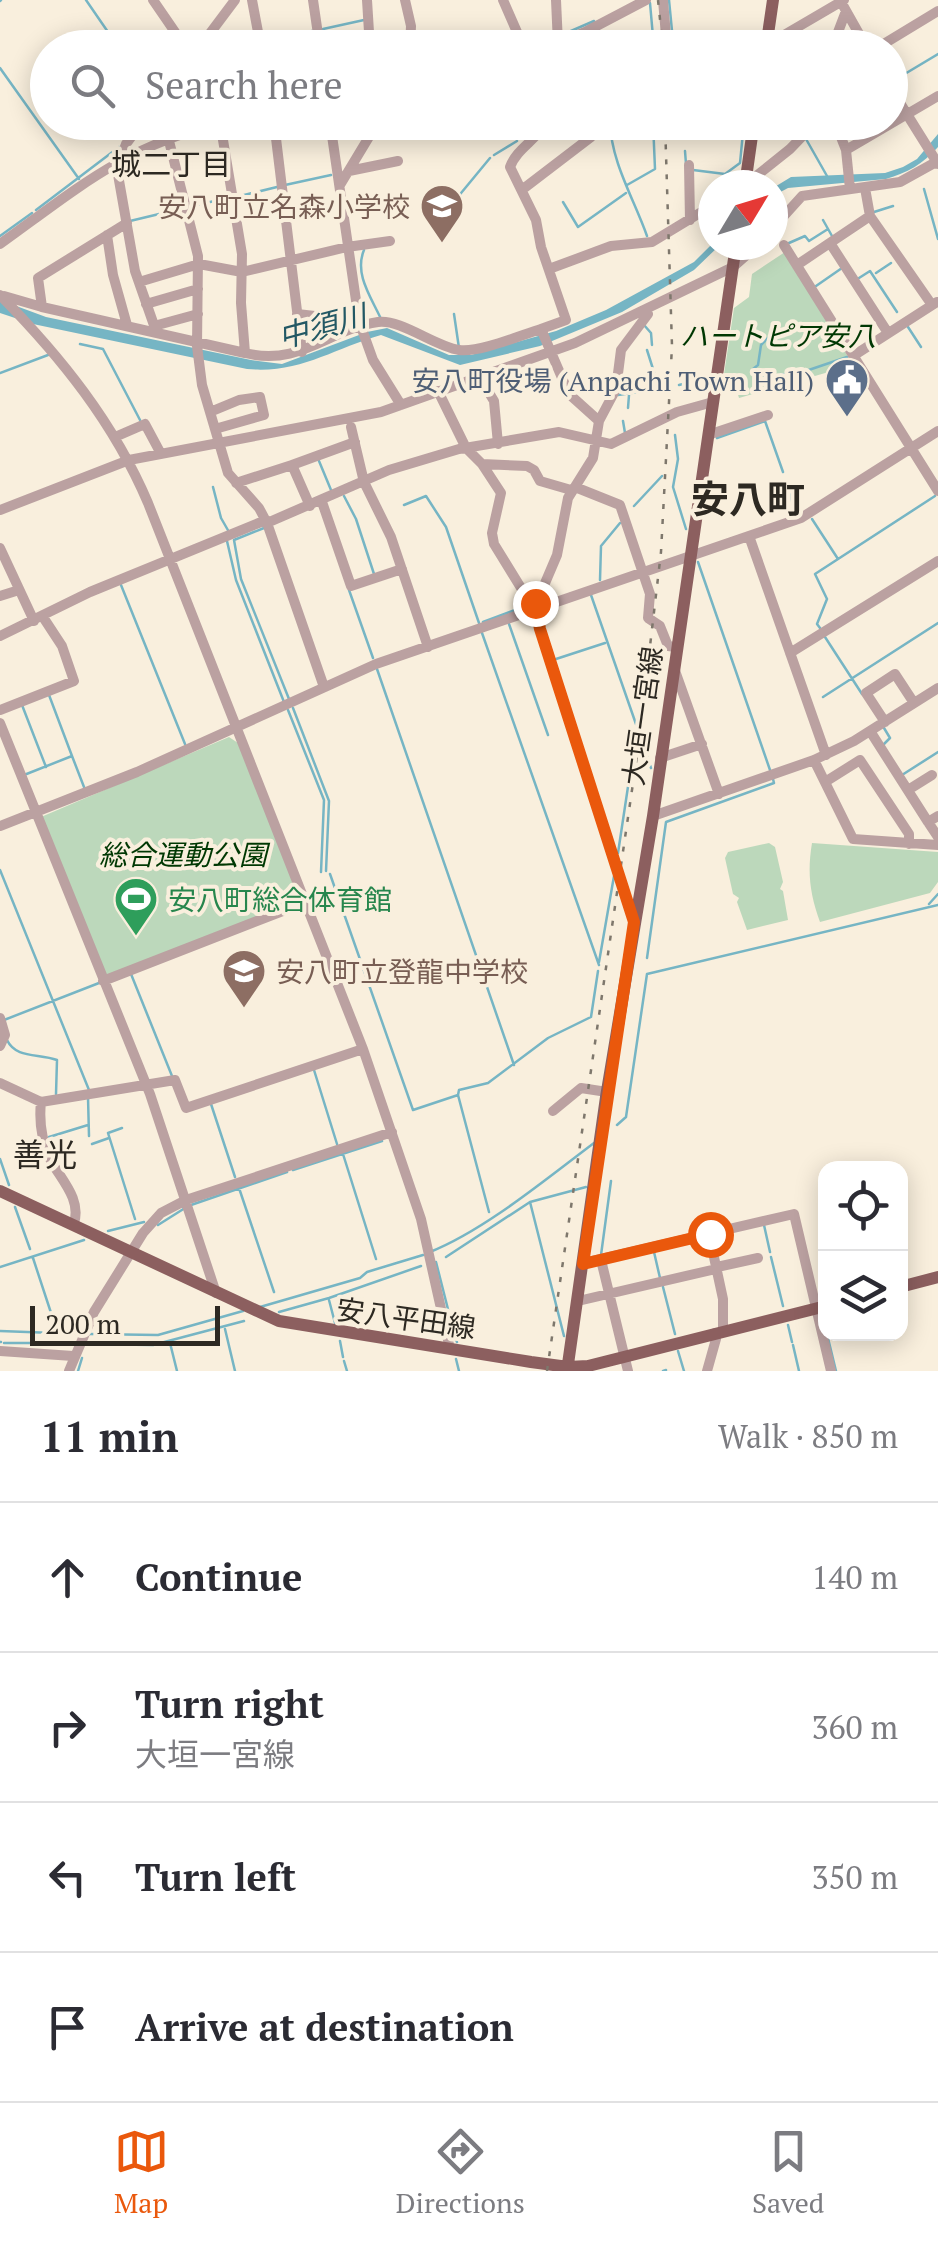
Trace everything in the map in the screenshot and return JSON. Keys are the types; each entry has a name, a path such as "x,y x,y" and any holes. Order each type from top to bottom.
{"main road":[{"path":"768,30 773,0"},
{"path":"747,170 751,140"},
{"name":"大垣一宮線","path":"568,1369 734,260"},
{"name":"安八平田線","path":"0,1191 262,1315 316,1330 450,1349 530,1367 588,1366 818,1308"},
{"path":"908,1285 938,1278"}],"street":[{"path":"153,0 174,30"},
{"path":"212,30 235,0"},
{"path":"252,0 257,30"},
{"path":"312,0 317,30"},
{"path":"367,0 369,30"},
{"path":"405,0 410,30"},
{"path":"503,0 516,30"},
{"path":"556,0 557,30"},
{"path":"587,30 646,0"},
{"path":"663,0 666,30"},
{"path":"794,30 842,3"},
{"path":"836,30 842,3"},
{"path":"842,3 857,30"},
{"path":"907,30 938,11"},
{"path":"908,114 938,96"},
{"path":"788,211 802,196 850,186 865,188 900,182 937,161 908,117"},
{"path":"131,140 118,161 138,282 155,328"},
{"path":"0,244 118,161 162,140"},
{"path":"169,140 199,264 198,360 225,466 266,522 324,686"},
{"path":"223,140 242,272 244,353"},
{"path":"276,140 302,352"},
{"path":"333,140 362,331 401,405"},
{"path":"339,186 367,140"},
{"path":"22,308 42,307 155,328 197,344 265,358 302,352 385,322 462,351 542,331 566,320 536,220 510,164 531,140"},
{"path":"523,189 587,140"},
{"path":"764,170 799,140"},
{"path":"842,140 850,186"},
{"path":"846,150 863,140"},
{"path":"349,170 398,161"},
{"path":"689,165 690,220"},
{"path":"852,356 935,304 870,216 865,188"},
{"path":"548,270 611,246 652,242 698,215"},
{"path":"797,264 870,216"},
{"path":"42,307 38,278 127,222"},
{"path":"107,235 127,325"},
{"path":"138,282 199,264 242,272 390,241"},
{"path":"830,243 888,334"},
{"path":"788,250 938,491"},
{"path":"0,510 160,452 366,417 549,349 575,343 741,260"},
{"path":"146,304 198,289"},
{"path":"0,295 22,308 87,394 130,460 306,902 392,1132 428,1245 450,1349"},
{"path":"534,609 556,556 573,489 593,458 600,421 616,389 620,350 636,334 648,314 646,310"},
{"path":"155,328 198,314"},
{"path":"297,314 362,331"},
{"path":"542,331 569,394 600,421"},
{"path":"479,376 494,401 498,444"},
{"path":"438,391 466,448 501,493 492,534 494,544 534,609 634,922"},
{"path":"210,412 239,400 260,397 264,415 216,429"},
{"path":"0,636 90,592 316,504 402,466 466,448 559,432 611,444 677,412 713,402"},
{"path":"708,435 768,416"},
{"path":"351,427 366,417"},
{"path":"339,421 351,427"},
{"path":"115,437 145,424 160,452"},
{"path":"351,427 364,482 391,537 428,646"},
{"path":"0,826 238,728 324,686 428,646 801,518 938,431"},
{"path":"236,482 354,442"},
{"path":"482,464 527,466 540,481 620,505 650,594 648,618 660,626 668,646 676,647"},
{"path":"292,465 316,504 351,586 402,568"},
{"path":"749,536 826,755"},
{"path":"0,548 18,590 62,646 74,682 0,710"},
{"path":"790,654 938,561"},
{"path":"0,596 18,590"},
{"path":"674,668 718,794"},
{"path":"884,722 866,693 895,674 914,704"},
{"path":"653,816 826,755 938,688"},
{"path":"0,723 145,1085 216,1293"},
{"path":"870,731 908,790 933,819 938,837"},
{"path":"660,758 702,744"},
{"path":"814,760 853,839 938,846"},
{"path":"826,782 860,760 910,834 909,844"},
{"path":"908,790 932,775"},
{"path":"103,981 306,902"},
{"path":"0,1018 5,1035 0,1046"},
{"path":"0,1083 40,1102 175,1080 186,1108 362,1049"},
{"path":"553,1111 582,1088 607,1092"},
{"path":"40,1102 39,1118 48,1154 68,1188 77,1214 74,1223"},
{"path":"69,1371 86,1326 150,1223 161,1212 186,1200 392,1132"},
{"path":"583,1264 794,1214 818,1297"},
{"path":"707,1371 719,1332 722,1299 710,1234"},
{"path":"578,1301 758,1258"},
{"path":"601,1260 628,1371"},
{"path":"826,1341 831,1371"},
{"path":"0,1351 75,1352"}],"green space":[{"name":"ハートピア安八","path":"788,257 853,365 739,398 732,374 724,374 734,308 749,297 752,274 773,260"},
{"name":"総合運動公園","path":"229,737 238,743 301,901 106,978 41,817"},
{"path":"769,843 775,847 788,920 747,930 725,858 728,852"},
{"path":"812,843 938,852 938,882 930,893 820,922 810,883"}],"water":[{"path":"938,134 938,147 932,153 894,177 788,188 791,177 885,173 917,159"},
{"path":"698,258 704,260 622,312 540,346 460,365 381,335 300,364 247,369 33,324 0,313 0,300 46,317 282,364 387,328 449,355 471,355 556,331 606,310"}],"waterway":[{"path":"86,0 107,30"},
{"path":"669,0 672,30"},
{"path":"650,3 652,30"},
{"path":"323,29 364,20"},
{"path":"573,30 594,21"},
{"path":"908,72 938,54"},
{"path":"0,68 30,110"},
{"path":"51,140 79,179"},
{"path":"612,140 647,236"},
{"path":"627,185 655,169 654,140"},
{"path":"693,170 725,174 740,163 742,140"},
{"path":"807,140 827,176"},
{"path":"494,155 517,141"},
{"path":"36,210 119,147"},
{"path":"685,151 686,164"},
{"path":"455,207 452,204 490,158"},
{"path":"285,185 331,175"},
{"path":"236,197 277,187"},
{"path":"924,189 938,239"},
{"path":"563,202 578,227 626,193"},
{"path":"192,206 228,198"},
{"path":"874,212 893,206"},
{"path":"130,221 180,209"},
{"path":"0,236 32,213"},
{"path":"823,220 832,236"},
{"path":"789,243 805,236 809,241 828,229"},
{"name":"中須川","path":"364,250 362,277 381,319"},
{"path":"876,273 891,263"},
{"path":"816,286 842,268"},
{"path":"859,278 870,271 897,312"},
{"path":"454,314 459,348"},
{"path":"644,325 651,333 652,345"},
{"path":"908,327 921,347"},
{"path":"773,333 761,345 758,365 753,369 758,379 791,376 847,357"},
{"path":"80,344 103,349 140,420"},
{"path":"647,350 659,388"},
{"path":"0,373 48,355"},
{"path":"679,385 695,381"},
{"path":"618,395 665,388"},
{"path":"628,408 629,395"},
{"path":"623,421 625,433"},
{"path":"717,438 765,421 783,472"},
{"path":"675,435 678,459 673,487 686,529"},
{"path":"319,461 331,490"},
{"path":"634,506 662,476"},
{"path":"786,482 795,511"},
{"path":"213,487 229,532"},
{"path":"344,496 374,574"},
{"path":"404,505 426,496 446,527 479,623"},
{"path":"820,628 817,624 827,599 815,574 935,496"},
{"path":"812,519 838,559"},
{"path":"600,580 601,546 620,523"},
{"path":"264,528 234,540 241,579 289,699"},
{"path":"227,541 236,580 284,702"},
{"path":"698,562 770,770"},
{"path":"121,585 185,744"},
{"path":"349,590 373,658"},
{"path":"591,595 637,727 618,853"},
{"path":"483,622 526,606"},
{"path":"823,697 938,623"},
{"path":"509,624 548,735"},
{"path":"482,633 599,965"},
{"path":"825,637 862,694"},
{"path":"556,659 605,643"},
{"path":"377,669 514,1065"},
{"path":"24,775 72,756 49,695"},
{"path":"22,705 46,767"},
{"path":"293,708 329,801 326,871"},
{"path":"288,710 324,800 321,872"},
{"path":"883,745 890,738 884,728"},
{"path":"638,731 651,768"},
{"path":"902,775 938,752"},
{"path":"72,756 84,787"},
{"path":"647,958 666,822 774,783 773,779"},
{"path":"0,870 89,1090"},
{"path":"330,874 413,1110 458,1095"},
{"path":"599,962 614,876"},
{"path":"929,904 938,894"},
{"path":"617,1125 626,1117 647,974 938,905"},
{"path":"489,1212 459,1090 488,1083 548,1038 591,1017 598,971"},
{"path":"131,974 172,1076"},
{"path":"4,1020 99,983"},
{"path":"7,1040 22,1053 57,1060 56,1094"},
{"path":"314,1070 337,1144"},
{"path":"88,1097 89,1136"},
{"path":"211,1104 235,1177"},
{"path":"49,1137 88,1125"},
{"path":"122,1128 108,1133 135,1219"},
{"path":"92,1144 109,1138"},
{"path":"293,1170 382,1141"},
{"path":"430,1252 493,1217 594,1143"},
{"path":"343,1154 376,1259"},
{"path":"0,1159 9,1185"},
{"path":"191,1205 287,1172"},
{"path":"601,1255 611,1181"},
{"path":"446,1257 530,1202 586,1187"},
{"path":"239,1188 274,1292"},
{"path":"530,1202 564,1336"},
{"path":"15,1207 30,1249"},
{"path":"158,1225 185,1208"},
{"path":"108,1231 144,1222"},
{"path":"764,1225 770,1252"},
{"path":"0,1267 84,1240"},
{"path":"654,1252 660,1278"},
{"path":"260,1307 423,1255"},
{"path":"771,1257 783,1306"},
{"path":"33,1258 54,1322"},
{"path":"436,1262 453,1329"},
{"path":"279,1312 421,1266"},
{"path":"663,1287 675,1334"},
{"path":"329,1300 335,1323"},
{"path":"89,1334 158,1335 243,1311"},
{"path":"83,1344 153,1345 244,1321"},
{"path":"788,1325 792,1342"},
{"path":"225,1329 235,1371"},
{"path":"0,1331 81,1334"},
{"path":"454,1334 457,1342"},
{"path":"340,1341 343,1357"},
{"path":"829,1341 836,1371"},
{"path":"4,1343 75,1343"},
{"path":"170,1343 177,1371"},
{"path":"793,1345 799,1371"},
{"path":"678,1351 684,1371"},
{"path":"78,1371 82,1358"},
{"path":"456,1359 459,1371"},
{"path":"344,1361 347,1371"}],"railway":[{"path":"658,0 661,30"},
{"path":"547,1371 638,749 661,552 672,346 666,140"}],"place":[{"name":"安八町立名森小学校","path":"442,244"},
{"name":"安八町役場 (Anpachi Town Hall)","path":"847,418"},
{"name":"安八町総合体育館","path":"136,937"},
{"name":"安八町立登龍中学校","path":"244,1009"}],"district":[{"name":"城二丁目","path":"171,164"},
{"name":"安八町","path":"748,499"},
{"name":"善光","path":"45,1154"}],"route":[{"path":"535,603 634,922 583,1264 710,1234"}]}
